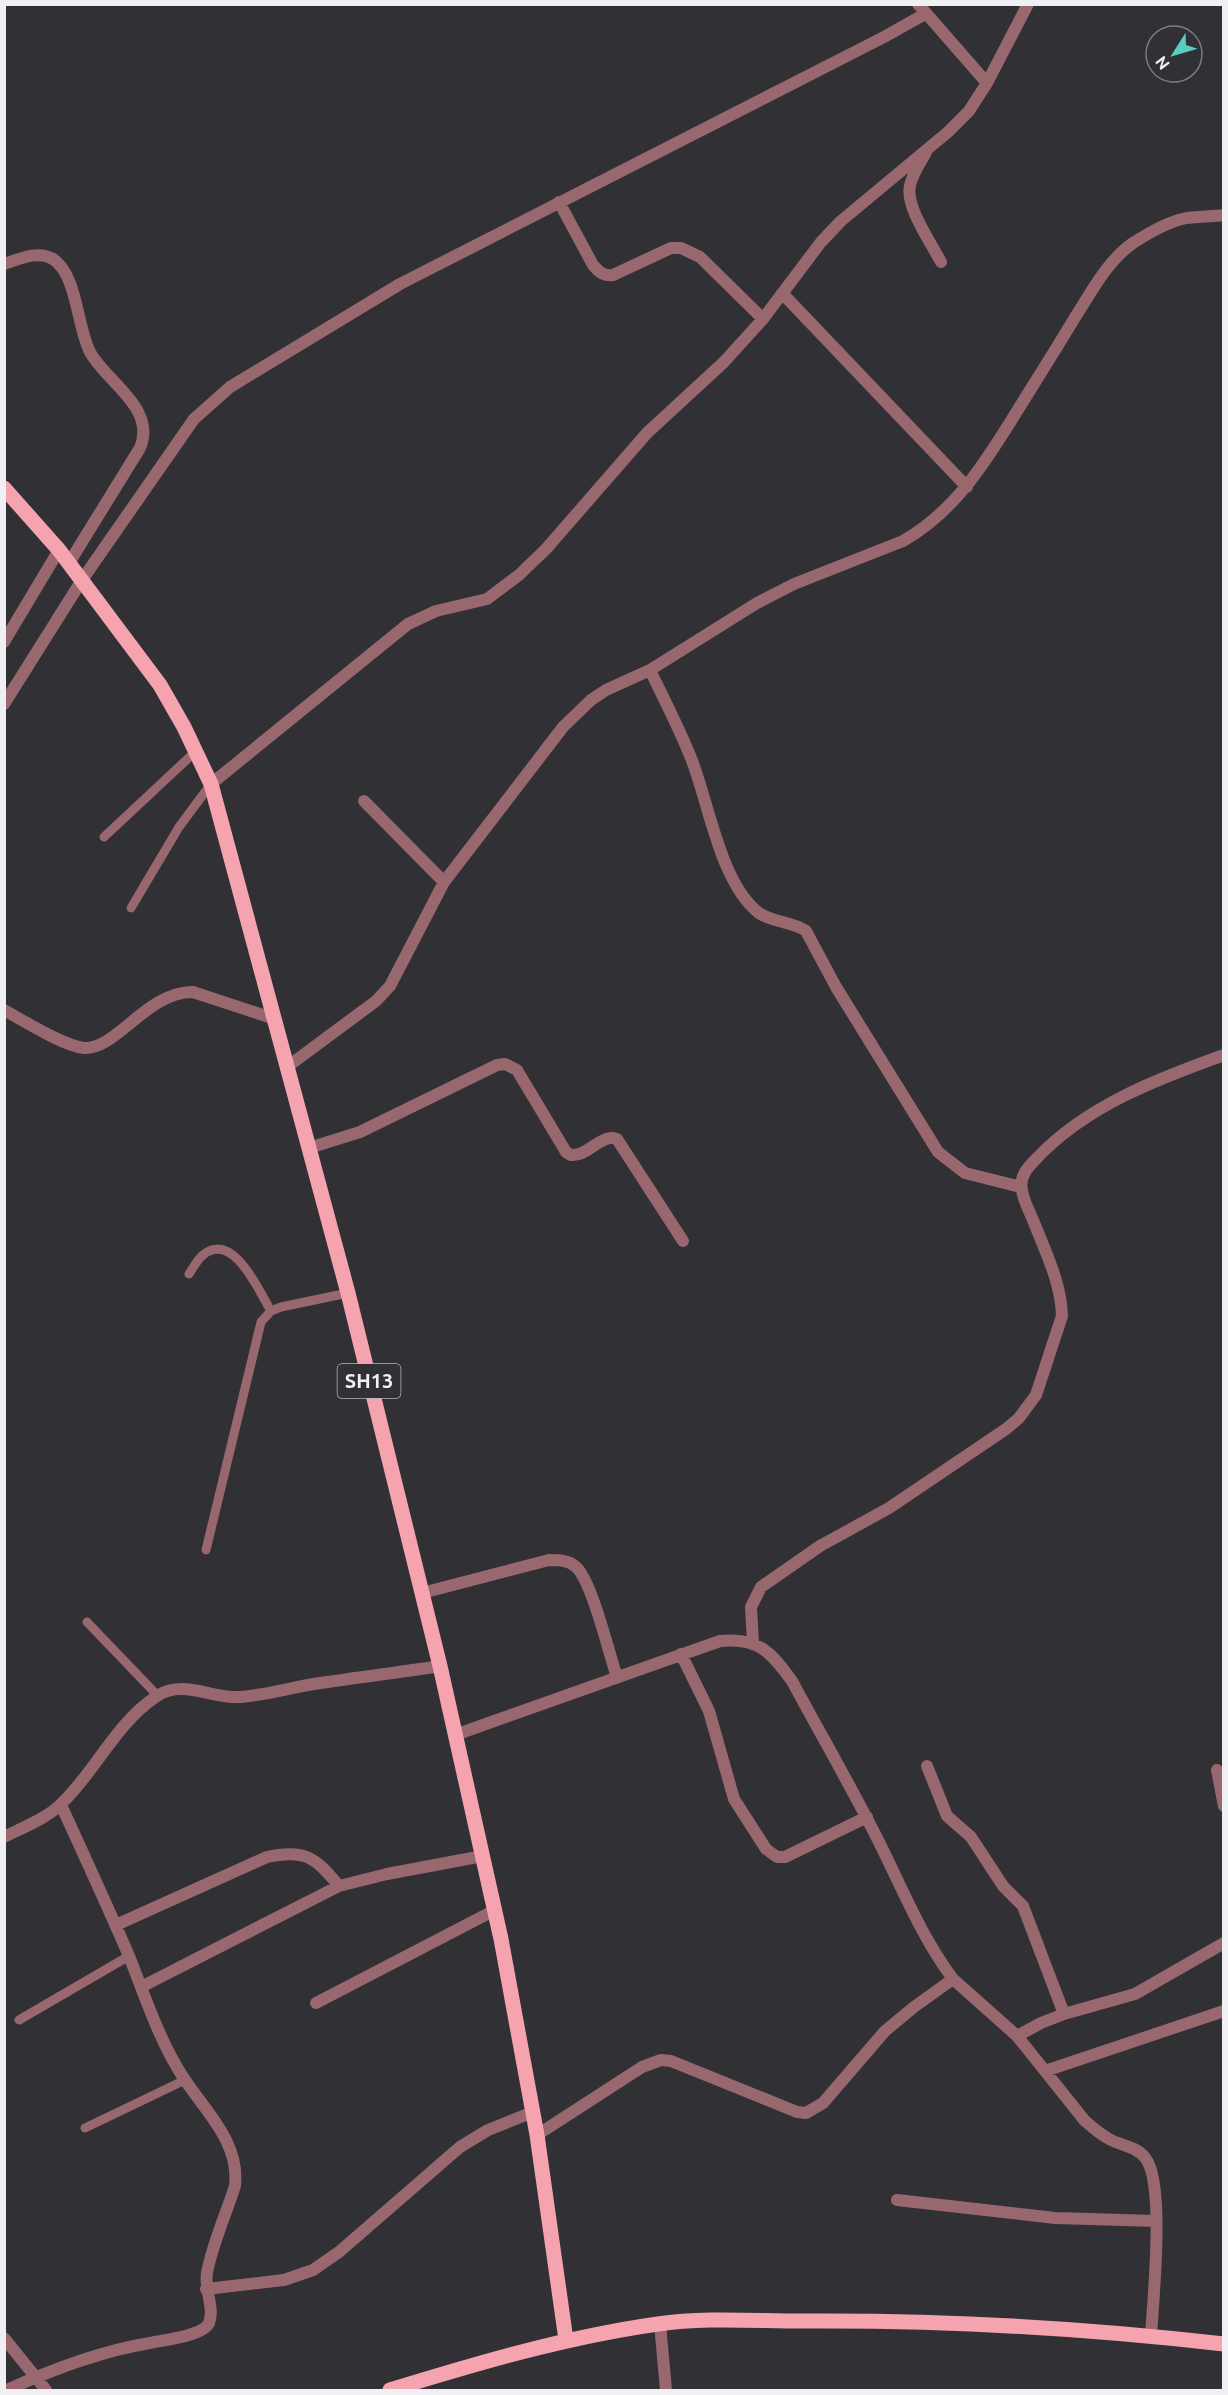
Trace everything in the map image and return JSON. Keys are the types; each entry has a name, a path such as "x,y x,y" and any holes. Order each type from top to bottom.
{"main road":[{"name":"SH13","path":"4,488 82,579 160,685 211,784 348,1293 440,1666 495,1910 533,2112 566,2340"},
{"path":"390,2391 476,2363 566,2340 660,2324 854,2321 1089,2331 1224,2344"}],"street":[{"path":"211,784 408,624 436,611 486,599 519,575 546,549 640,441 724,362 763,319 820,242 841,220 969,111 987,83 1028,4"},
{"path":"4,704 82,579 194,419 221,393 253,372 400,284 884,37 921,9 987,83"},
{"path":"928,148 910,183 909,193 913,209 941,262"},
{"path":"559,202 599,272 613,275 671,249 689,250 700,257 763,319"},
{"path":"287,1067 376,1000 390,986 444,882 563,727 591,700 606,690 650,670 757,603 794,584 903,541 919,532 952,504 967,487 996,446 1096,283 1118,256 1131,244 1150,233 1182,219 1224,215"},
{"path":"4,264 30,256 43,256 53,259 62,268 68,277 90,353 132,402 143,421 145,431 140,448 69,563"},
{"path":"782,293 967,487"},
{"path":"4,642 59,550"},
{"path":"650,670 692,759 724,859 748,901 760,914 800,926 806,931 836,987 938,1152 965,1173 1021,1187"},
{"path":"364,801 444,882"},
{"path":"4,1010 67,1043 86,1048 95,1047 105,1041 160,1000 182,992 194,992 274,1019"},
{"path":"753,1642 751,1607 761,1587 820,1546 890,1508 1006,1429 1019,1418 1036,1395 1062,1316 1062,1303 1054,1274 1021,1187 1026,1170 1052,1142 1115,1100 1170,1074 1224,1054"},
{"path":"309,1148 360,1132 497,1065 505,1064 517,1070 566,1152 571,1155 582,1154 608,1138 617,1139 683,1241"},
{"path":"422,1593 549,1560 567,1562 576,1567 588,1588 617,1677"},
{"path":"455,1735 720,1641 738,1639 753,1642 779,1663 792,1681 867,1817 930,1942 953,1979 1017,2036 1085,2121 1095,2130 1112,2140 1136,2149 1146,2157 1152,2168 1156,2195 1151,2336"},
{"path":"681,1654 709,1711 734,1799 766,1849 777,1857 785,1857 867,1817"},
{"path":"4,1837 61,1805 122,1728 158,1696 170,1690 182,1688 216,1696 242,1697 440,1666"},
{"path":"927,1766 947,1816 971,1837 1003,1886 1023,1906 1064,2014"},
{"path":"1217,1770 1224,1806"},
{"path":"7,2391 36,2377 116,2349 202,2331 210,2320 211,2310 206,2289 207,2273 235,2186 236,2176 235,2163 227,2140 174,2062 116,1925 61,1805"},
{"path":"116,1925 267,1857 284,1854 296,1853 309,1857 321,1865 339,1886"},
{"path":"141,1987 339,1886 387,1874 483,1856"},
{"path":"316,2003 495,1910"},
{"path":"1017,2036 1064,2014 1134,1994 1224,1943"},
{"path":"537,2135 642,2067 661,2060 671,2061 796,2112 806,2113 823,2103 899,2019 953,1979"},
{"path":"1045,2071 1224,2011"},
{"path":"206,2289 284,2280 313,2270 347,2245 460,2147 488,2130 533,2112"},
{"path":"897,2200 1055,2218 1156,2221"},
{"path":"660,2324 666,2391"},
{"path":"4,2338 46,2391"}],"lane":[{"path":"104,837 196,751"},
{"path":"131,908 179,827 211,784"},
{"path":"189,1274 204,1254 218,1248 226,1251 235,1256 244,1266 271,1311"},
{"path":"206,1550 261,1322 271,1311 348,1293"},
{"path":"87,1622 158,1696"},
{"path":"19,2020 129,1956"},
{"path":"85,2128 185,2079"}]}
